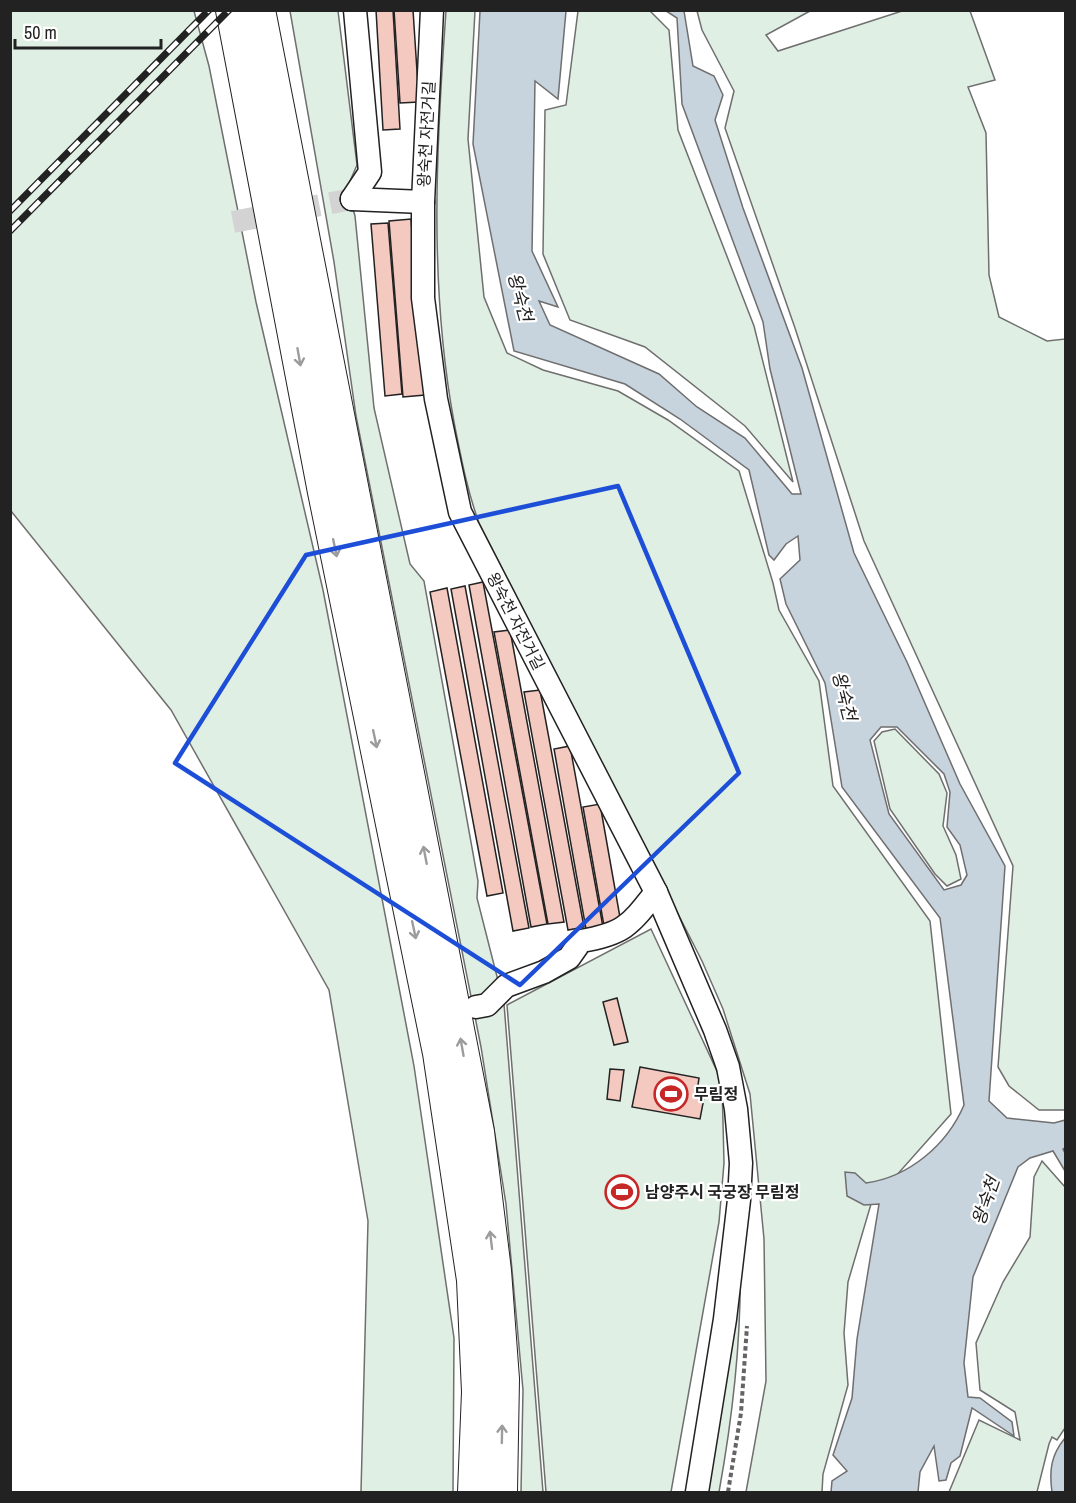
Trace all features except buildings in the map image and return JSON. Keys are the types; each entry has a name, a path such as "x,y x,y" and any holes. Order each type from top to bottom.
{"highway":[{"path":"210,10 306,322"},
{"path":"232,10 306,322 478,1132 495,1271 503,1379 501,1492"},
{"path":"259,10 306,322"},
{"path":"279,10 306,322 324,492 439,1053 473,1280 478,1392 474,1492"}],"street":[{"path":"355,10 370,172 352,199 423,202"},
{"name":"왕숙천 자전거길","path":"432,10 422,275 425,326 444,441 460,512 656,892 716,1030 728,1067 736,1109 741,1163 740,1200 725,1318 697,1492"},
{"path":"476,1007 487,1005 506,986 544,972 569,958 581,941 609,936 633,922 656,892"}],"highlighted area":[{"path":"618,486 739,773 520,985 175,763 306,555"}],"green space":[{"path":"11,10 194,11 209,66 256,302 323,590 414,1066 454,1338 453,1492 361,1492 368,1221 329,990 171,710 11,511"},
{"path":"290,11 338,11 357,165 347,188 355,216 374,408 410,564 424,581 478,881 477,898 504,1004 543,1492 521,1492 523,1390 506,1204 481,1047 356,416 334,262"},
{"path":"446,11 475,11 468,139 484,297 507,353 543,370 618,391 668,420 739,471 779,610 819,681 833,786 930,921 951,1114 871,1204 848,1282 844,1333 848,1385 823,1474 822,1492 746,1492 766,1381 764,1239 750,1094 723,1009 702,961 479,523 468,486 446,371 438,268 438,165"},
{"path":"578,11 650,11 669,30 678,130 754,326 793,482 745,426 645,347 570,320 543,254 545,110 566,105"},
{"path":"697,11 810,11 766,35 778,51 902,11 970,11 995,80 968,87 986,133 989,275 999,317 1047,341 1065,339 1065,1110 1039,1110 1009,1086 998,1067 1013,866 864,541 795,328 725,128 734,91 702,30"},
{"path":"895,729 939,774 947,793 943,826 956,855 961,879 947,886 935,874 890,809 874,741 882,732"},
{"name":"남양주시 국궁장 무림정","path":"651,929 722,1082 724,1163 719,1222 671,1492 546,1492 507,1005"},
{"path":"1042,1161 1065,1187 1065,1428 1057,1440 1052,1437 1037,1492 949,1492 979,1420 1020,1440 1015,1412 980,1390 976,1343 1003,1282 1030,1237 1034,1177"},
{"path":"740,1258 736,1376 728,1434 719,1492 706,1492"}],"water":[{"name":"왕숙천","path":"480,11 566,11 558,99 535,81 532,251 558,307 539,301 550,325 659,374 697,407 745,438 792,494 801,494 770,369 763,322 682,104 677,18 666,11 684,11 693,66 714,76 723,95 715,120 743,208 802,368 854,553 907,662 960,784 1005,866 989,1101 1007,1118 1054,1123 1065,1120 1065,1148 1063,1149 1065,1171 1053,1151 1030,1158 1018,1167 973,1277 964,1363 968,1397 980,1398 1012,1422 1014,1436 972,1408 960,1456 951,1463 946,1480 939,1481 934,1446 920,1472 918,1492 831,1492 832,1481 847,1471 833,1455 852,1398 857,1339 879,1204 864,1205 847,1196 845,1172 855,1173 866,1183 897,1174 925,1157 937,1146 957,1120 964,1105 940,918 842,787 825,683 786,604 780,579 800,560 798,536 786,544 774,560 769,555 749,470 680,419 625,384 514,351 473,144","holes":["881,727 897,727 944,774 950,792 947,827 960,845 967,875 961,885 944,890 889,814 870,740"]},
{"path":"1065,1438 1065,1492 1052,1492 1052,1463"}],"tunnel":[{"path":"233,222 352,199"}],"railway":[{"path":"10,211 209,10"},
{"path":"10,231 229,10"}],"place":[{"name":"무림정","path":"671,1094"},
{"name":"남양주시 국궁장 무림정","path":"622,1192"}]}
